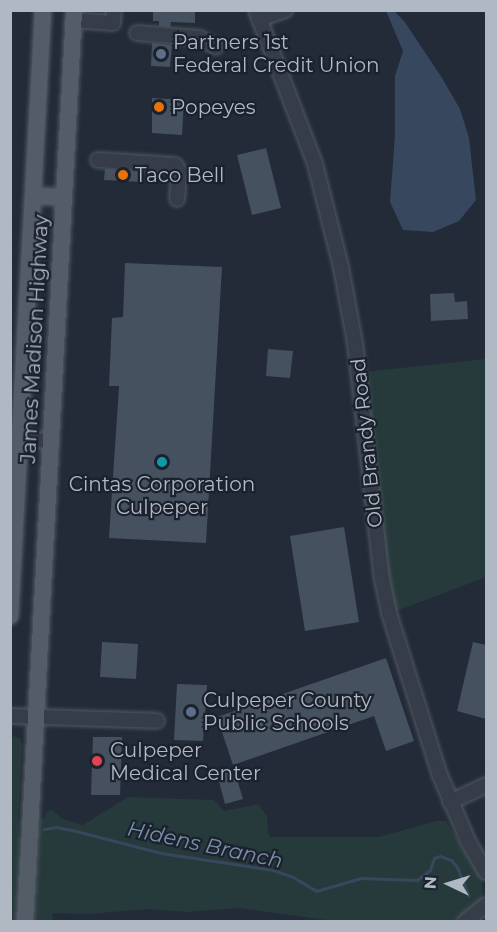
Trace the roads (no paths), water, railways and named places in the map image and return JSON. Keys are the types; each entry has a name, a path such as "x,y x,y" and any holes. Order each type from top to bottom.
{"main road":[{"name":"James Madison Highway","path":"10,616 15,439 44,10"},
{"name":"James Madison Highway","path":"25,921 74,15"},
{"path":"33,196 64,197"}],"street":[{"path":"74,15 113,23 114,10"},
{"path":"258,15 285,10"},
{"name":"Old Brandy Road","path":"258,15 303,127 327,206 355,343 382,579 389,613 427,739 450,802 486,873"},
{"path":"137,33 200,39 216,47"},
{"path":"99,160 175,165 179,171 177,199"},
{"path":"15,439 50,441"},
{"path":"10,716 157,721"},
{"path":"450,802 486,785"},
{"path":"465,921 486,905"}],"water":[{"path":"386,11 394,11 404,21 442,78 460,109 469,138 476,200 459,221 433,232 403,230 390,202 395,135 395,76 403,51"}],"waterway":[{"name":"Hidens Branch","path":"44,829 56,827 161,853 273,870 293,877 316,891 361,878 417,880 430,870 434,858 440,856 451,860 457,867 469,896"}],"place":[{"name":"Partners 1st Federal Credit Union","path":"161,54"},
{"name":"Popeyes","path":"159,107"},
{"name":"Taco Bell","path":"123,175"},
{"name":"Cintas Corporation Culpeper","path":"162,462"},
{"name":"Culpeper County Public Schools","path":"191,712"},
{"name":"Culpeper Medical Center","path":"97,761"}]}
